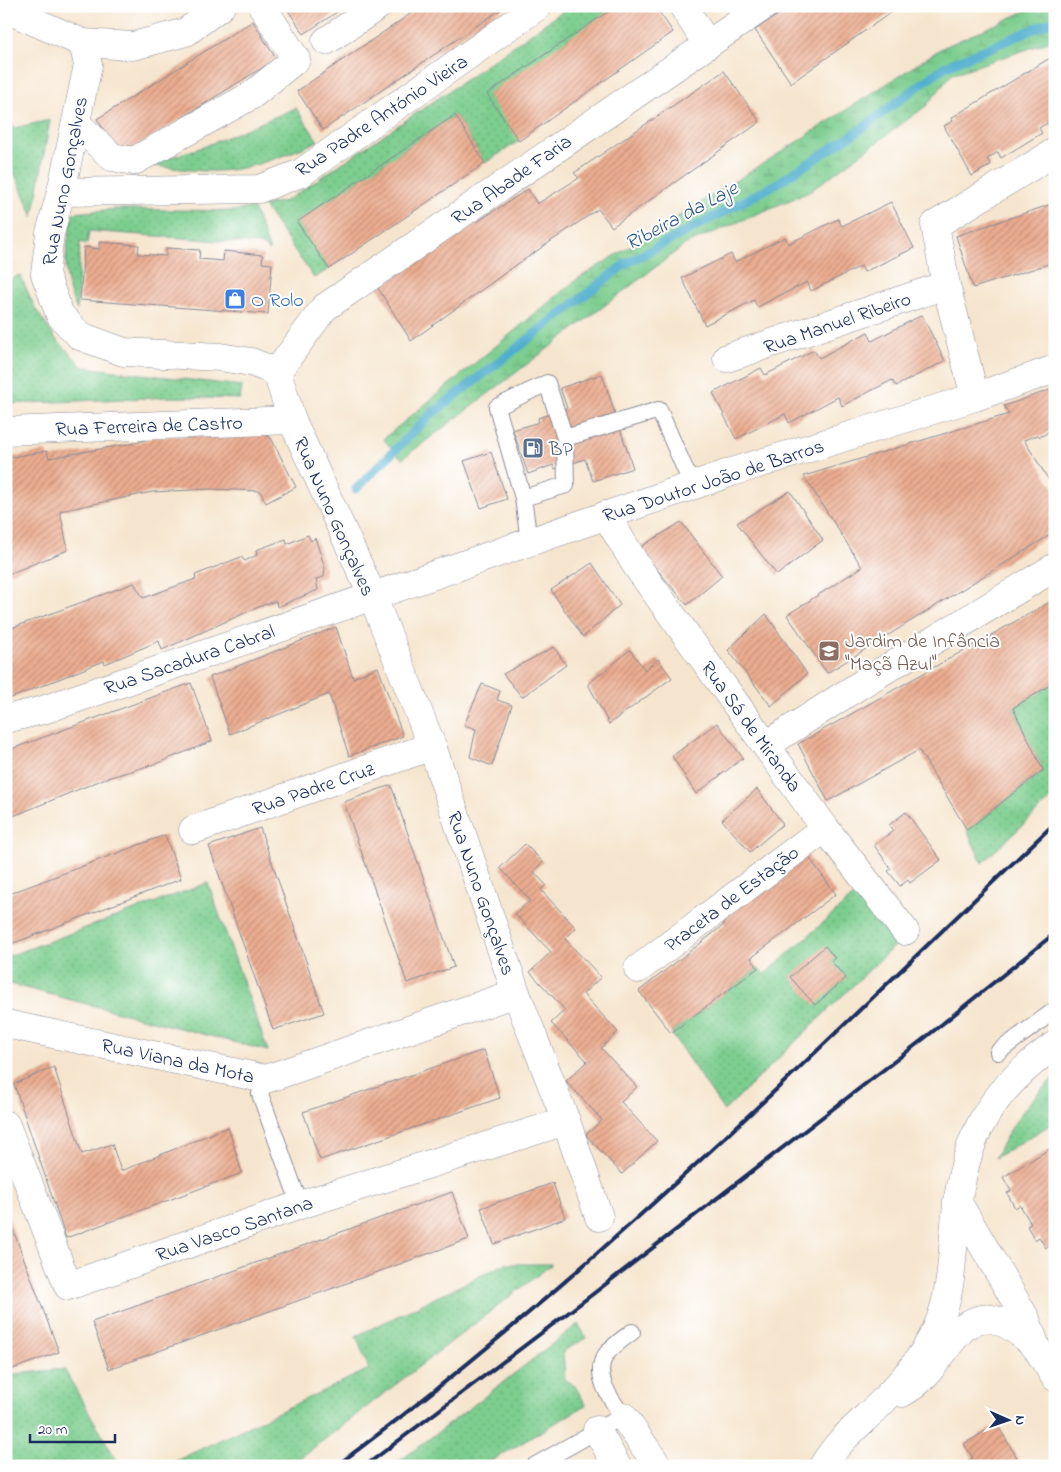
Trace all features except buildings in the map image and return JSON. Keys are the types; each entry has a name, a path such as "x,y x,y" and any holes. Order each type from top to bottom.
{"street":[{"path":"6,9 83,43 133,46 186,32 221,6"},
{"path":"76,123 112,157 134,161 252,95 296,59 262,6"},
{"path":"326,41 378,6"},
{"name":"Rua Padre António Vieira","path":"61,192 260,189 301,173 538,6"},
{"path":"683,6 707,44"},
{"name":"Rua Abade Faria","path":"277,372 324,308 764,6"},
{"name":"Rua Nuno Gonçalves","path":"83,43 88,65 61,192 50,233 45,274 60,315 80,336 124,352 220,357 251,362 277,372 292,420 372,595 432,746 516,993 566,1121 599,1217"},
{"path":"975,397 946,285 935,225 1055,152"},
{"name":"Rua Manuel Ribeiro","path":"727,358 946,285"},
{"name":"Rua Doutor João de Barros","path":"372,595 692,485 975,397 1055,369"},
{"name":"Rua Ferreira de Castro","path":"6,431 292,420"},
{"name":"Rua Sá de Miranda","path":"606,515 636,565 825,828 905,932"},
{"path":"766,745 863,683 1055,567"},
{"name":"Rua Sacadura Cabral","path":"6,719 43,710 372,595"},
{"name":"Rua Padre Cruz","path":"193,830 432,746"},
{"name":"Praceta de Estação","path":"638,969 825,828"},
{"name":"Rua Viana da Mota","path":"6,1024 266,1079 516,993"},
{"path":"822,1462 879,1404 922,1356 937,1328 946,1300 952,1270 957,1202 964,1162 977,1127 996,1098 1018,1074 1055,1045"},
{"name":"Rua Vasco Santana","path":"9,1140 68,1286 300,1205 566,1121"},
{"path":"957,1202 1026,1319 1036,1347 1055,1377"},
{"path":"879,1404 908,1390 960,1330 969,1324 995,1319 1008,1324 1036,1347"},
{"path":"623,1416 658,1466"},
{"path":"597,1430 617,1466"}],"lane":[{"path":"523,498 566,485 565,438 547,383 497,407 523,498 529,541"},
{"path":"565,438 659,410 692,485"},
{"path":"998,1052 1055,1010"},
{"path":"266,1079 260,1094 300,1205"},
{"path":"534,1466 623,1416 606,1392 602,1380 602,1363 606,1353 632,1332"}],"green space":[{"path":"570,6 616,6 519,141 485,163 455,115 298,222 329,269 314,278 263,205 286,201 452,89"},
{"path":"1037,6 1055,6 1055,40 952,74 926,106 809,192 686,244 402,459 383,439 576,280 772,158 942,48"},
{"path":"296,108 318,141 282,156 232,170 219,171 146,165 203,147"},
{"path":"6,113 14,128 50,120 33,217 6,153"},
{"path":"253,207 270,251 260,244 89,231 87,244 80,242 77,310 68,286 66,274 68,239 73,213 116,209 236,211"},
{"path":"20,275 35,308 55,338 83,367 242,386 240,399 175,397 6,404 6,281"},
{"path":"1055,682 1055,795 982,863 967,830 1043,771 1013,708"},
{"path":"208,883 268,1051 6,983 6,957"},
{"path":"858,892 896,944 724,1111 671,1033 758,968 764,975"},
{"path":"1054,1078 1055,1122 995,1158 1020,1115 1036,1095"},
{"path":"505,1264 552,1264 290,1466 165,1466 369,1369 356,1336"},
{"path":"578,1324 587,1338 563,1351 565,1379 575,1386 586,1405 483,1466 393,1466 466,1411"},
{"path":"64,1369 120,1466 6,1466 6,1375"}],"waterway":[{"name":"Ribeira da Laje","path":"356,489 428,417 625,264 776,184 857,132 944,67 1055,20"}],"railway":[{"path":"336,1466 432,1393 616,1237 705,1156 1055,823"},
{"path":"365,1466 589,1297 926,1037 1055,933"}],"place":[{"name":"O Rolo","path":"235,299"},
{"name":"BP","path":"533,448"},
{"name":"Jardim de Infância \"Maçã Azul\"","path":"829,651"}]}
